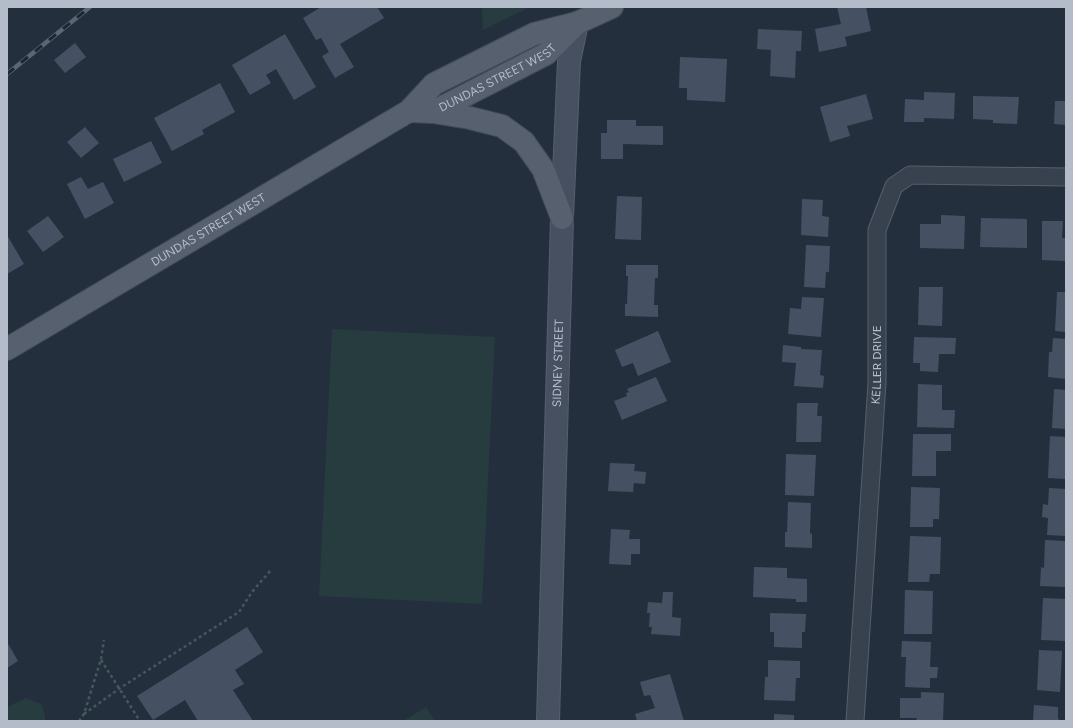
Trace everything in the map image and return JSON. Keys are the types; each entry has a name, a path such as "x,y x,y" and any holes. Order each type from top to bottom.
{"main road":[{"name":"DUNDAS STREET WEST","path":"7,349 409,111 434,84 534,34 578,15 612,7"},
{"name":"DUNDAS STREET WEST","path":"409,111 433,112 546,54 578,15"},
{"name":"SIDNEY STREET","path":"548,721 562,218 569,61 578,15"},
{"path":"433,112 470,118 502,126 524,142 542,169 562,218"}],"street":[{"name":"KELLER DRIVE","path":"855,721 877,383 877,230 894,186 910,175 1066,177"}],"path":[{"path":"84,714 120,688 240,612 252,592 271,570"},
{"path":"80,721 84,714 101,659 104,640"},
{"path":"101,659 140,721"}],"green space":[{"path":"482,7 530,7 483,30"},
{"path":"332,329 495,337 482,604 319,596"},
{"path":"26,698 41,704 45,715 45,721 7,721 7,707"},
{"path":"426,707 435,721 403,721"}],"building":[{"path":"321,7 377,7 384,18 340,44 354,67 335,78 322,56 329,52 321,38 316,40 303,18"},
{"path":"837,7 866,7 871,31 845,37 847,46 819,52 815,29 841,24"},
{"path":"758,29 802,31 801,51 796,51 795,78 770,76 771,50 757,49"},
{"path":"285,34 316,87 294,100 276,69 266,75 271,83 250,95 232,65"},
{"path":"75,43 86,57 65,73 54,60"},
{"path":"680,57 727,59 725,102 687,100 687,88 679,88"},
{"path":"220,83 235,112 202,130 204,134 172,151 154,118"},
{"path":"924,92 955,93 954,119 924,118 924,122 904,122 905,99 924,100"},
{"path":"866,94 873,119 847,126 850,136 830,142 820,107"},
{"path":"973,96 1019,97 1017,124 993,123 993,120 973,119"},
{"path":"1055,101 1066,101 1066,125 1054,124"},
{"path":"607,120 636,120 636,126 663,126 663,145 623,144 623,159 601,159 601,133 607,133"},
{"path":"85,127 99,143 81,158 67,142"},
{"path":"151,141 162,163 124,182 113,159"},
{"path":"81,177 88,189 103,182 114,203 85,219 67,184"},
{"path":"617,196 642,197 641,240 615,239"},
{"path":"802,199 823,200 822,216 829,217 828,237 801,235"},
{"path":"941,215 965,216 964,249 920,248 920,224 941,224"},
{"path":"48,216 64,237 43,252 27,231"},
{"path":"981,218 1027,219 1027,248 980,247"},
{"path":"1042,221 1063,221 1062,238 1066,238 1066,261 1042,260"},
{"path":"7,235 24,264 7,274"},
{"path":"806,245 830,246 829,272 826,272 825,288 804,287"},
{"path":"626,265 658,265 658,278 655,278 654,305 658,305 658,317 625,316 628,276 626,276"},
{"path":"919,287 943,287 942,326 918,325"},
{"path":"1057,292 1066,292 1066,332 1055,331"},
{"path":"802,297 824,298 821,337 788,334 790,308 801,309"},
{"path":"658,331 671,362 638,376 633,363 622,367 615,350"},
{"path":"914,337 956,338 955,354 939,354 938,372 920,371 920,363 913,363"},
{"path":"1053,338 1066,339 1066,379 1048,377 1049,352 1052,352"},
{"path":"783,345 801,347 801,349 822,350 820,375 824,376 823,388 794,386 796,363 782,362"},
{"path":"656,377 667,401 622,420 614,401 627,396 626,393 629,392 627,389"},
{"path":"918,384 942,385 942,410 955,410 954,428 917,427"},
{"path":"1054,389 1066,390 1066,429 1052,428"},
{"path":"797,403 818,403 817,416 822,416 821,442 796,442"},
{"path":"913,434 951,434 951,451 936,451 936,476 912,476"},
{"path":"1050,436 1066,437 1066,479 1048,478"},
{"path":"786,454 816,455 814,496 785,495"},
{"path":"610,463 635,464 634,471 646,472 645,484 634,483 633,492 608,491"},
{"path":"911,487 940,488 939,519 933,519 933,527 910,527"},
{"path":"1049,488 1066,489 1066,536 1047,535 1048,518 1042,517 1043,504 1048,505"},
{"path":"788,502 811,503 810,533 812,534 812,548 785,547"},
{"path":"611,529 630,530 629,539 640,539 640,554 631,554 631,565 609,564"},
{"path":"910,536 941,537 940,574 930,574 929,582 908,582"},
{"path":"1045,540 1066,541 1066,587 1040,586 1041,567 1044,568"},
{"path":"754,567 787,568 787,578 807,579 807,602 796,602 796,599 753,597"},
{"path":"905,590 933,591 932,634 904,634"},
{"path":"663,592 673,592 672,617 681,618 680,636 651,634 652,627 649,627 650,613 647,613 648,602 662,603"},
{"path":"1043,598 1066,599 1066,641 1041,640"},
{"path":"770,613 806,614 805,632 802,632 802,648 774,647 774,632 770,632"},
{"path":"247,627 263,652 235,670 244,684 233,690 253,721 198,721 185,700 153,720 137,696"},
{"path":"902,641 931,642 930,667 938,667 937,678 930,678 930,688 905,687 906,657 901,657"},
{"path":"7,642 18,661 7,668"},
{"path":"1039,650 1062,651 1060,692 1037,690"},
{"path":"768,660 800,661 800,678 796,678 795,701 764,700 765,677 768,677"},
{"path":"670,674 684,721 637,721 635,714 655,708 650,695 644,696 640,682"},
{"path":"921,692 944,693 943,721 916,721 917,718 900,718 900,698 921,698"},
{"path":"1034,705 1058,707 1059,721 1033,721"},
{"path":"774,714 794,715 794,721 774,721"}],"railway":[{"path":"7,74 90,7"}]}
